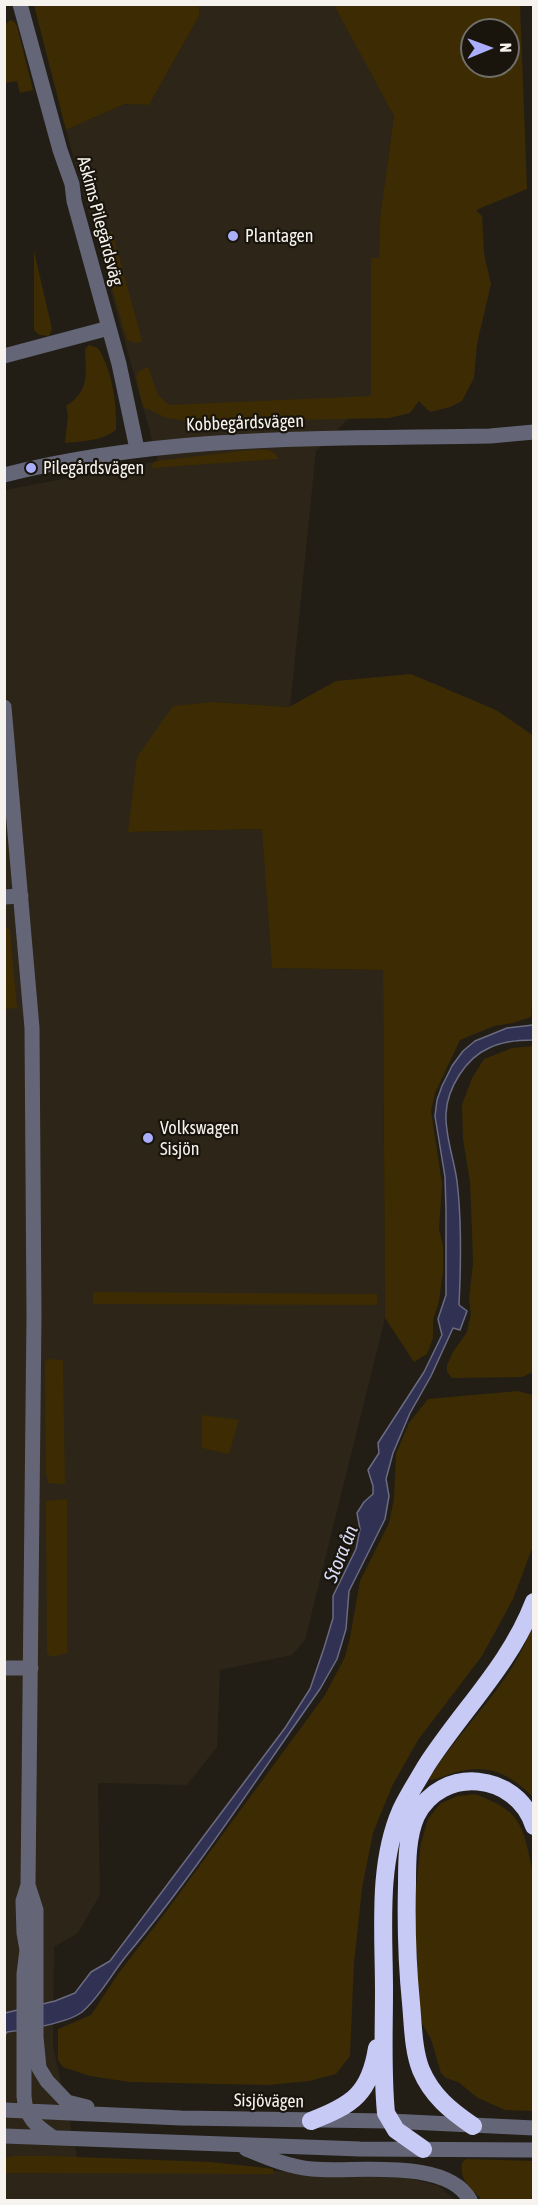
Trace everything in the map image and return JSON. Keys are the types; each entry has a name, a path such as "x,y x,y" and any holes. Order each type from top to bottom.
{"highway":[{"path":"423,2149 404,2137 389,2121 385,2103 385,1880 394,1833 401,1810 427,1765 500,1667 519,1635 534,1602"},
{"path":"473,2126 450,2110 438,2098 417,2058 406,1929 410,1838 415,1819 429,1798 448,1786 471,1782 484,1782 504,1788 520,1802 534,1826"},
{"path":"311,2121 334,2112 346,2104 369,2080 375,2063 384,2004"}],"street":[{"name":"Askims Pilegårdsväg","path":"20,4 60,150 72,184 74,201 109,328 137,449"},
{"path":"4,356 109,328"},
{"name":"Kobbegårdsvägen","path":"4,475 137,449 247,441 490,436 534,432"},
{"path":"4,707 32,1028 34,1315 31,1668 28,1885 23,1901 24,1941 27,1950 30,1995 30,2039 24,2096 26,2111 32,2121 54,2138"},
{"path":"4,897 21,896"},
{"path":"4,1668 31,1668"},
{"path":"30,2039 39,2068 57,2093 67,2102 115,2114"},
{"name":"Sisjövägen","path":"4,2110 181,2118 389,2121 528,2128"},
{"path":"4,2136 360,2149 528,2150"},
{"path":"238,2145 287,2165 312,2169 431,2173 450,2182 470,2200"}],"shaded area":[{"path":"34,5 199,5 199,16 149,105 125,104 66,130"},
{"path":"199,5 335,5 394,116 380,218 379,258 371,259 371,397 316,451 290,707 213,702 129,832 263,829 272,968 383,970 385,1318 305,1640 292,1655 220,1670 217,1747 187,1785 98,1783 100,1895 78,1933 54,1947 53,2046 79,2165 399,2175 439,2186 455,2200 5,2200 5,490 158,461 66,130 125,104 149,105 199,16"},
{"path":"334,5 520,5 527,189 476,210 482,216 484,254 491,284 477,344 474,378 462,401 430,412 419,401 410,413 389,418 193,422 167,418 143,407 136,377 139,371 148,367 158,395 169,405 371,396 371,258 379,258 380,218 394,116"},
{"path":"10,20 14,21 17,26 33,90 20,93 17,81 5,83 5,25"},
{"path":"112,231 141,342 134,343 127,340 101,250 103,239"},
{"path":"34,251 52,329 49,336 39,335 34,330"},
{"path":"89,345 98,348 107,366 116,409 116,430 98,438 65,443 68,415 66,406 83,388 86,374 85,349"},
{"path":"250,450 270,451 278,459 152,468 151,466 156,461"},
{"path":"411,674 496,710 534,736 534,959 531,1017 494,1026 460,1040 435,1093 431,1111 442,1184 439,1230 443,1245 443,1271 439,1301 433,1320 433,1338 427,1354 414,1362 385,1318 383,970 272,968 262,829 128,832 137,757 173,706 213,702 289,707 336,681"},
{"path":"4,925 10,930 17,1008 5,1009"},
{"path":"533,1046 533,1372 522,1377 452,1378 447,1372 447,1365 467,1332 471,1314 469,1299 473,1264 470,1182 463,1139 462,1105 472,1078 484,1059 512,1048"},
{"path":"93,1292 377,1294 377,1305 93,1304"},
{"path":"63,1360 65,1484 48,1483 46,1473 45,1361"},
{"path":"518,1391 533,1395 533,1546 513,1599 482,1656 418,1740 392,1786 373,1833 362,1888 354,1963 350,2056 336,2074 309,2081 268,2085 130,2082 90,2076 63,2067 58,2060 58,2029 91,2015 118,1974 325,1695 345,1657 360,1581 389,1523 394,1499 396,1454 409,1423 428,1399"},
{"path":"202,1415 239,1420 229,1454 202,1448"},
{"path":"67,1499 67,1653 51,1657 47,1653 46,1501"},
{"path":"533,1622 533,1797 508,1777 490,1770 469,1770 430,1780 441,1761 514,1665"},
{"path":"475,1794 502,1806 517,1821 526,1840 532,1869 533,2111 505,2110 478,2098 458,2082 446,2078 441,2073 431,2039 423,2025 419,2011 416,1888 421,1843 428,1819 440,1804 457,1796"},
{"path":"14,2156 211,2162 273,2169 274,2174 5,2173 5,2158"},
{"path":"466,2159 533,2161 533,2200 482,2200 464,2180 462,2163"}],"water":[{"path":"533,1025 533,1040 500,1044 489,1048 473,1059 459,1075 450,1094 446,1122 457,1181 460,1212 459,1305 467,1311 460,1330 453,1328 431,1376 410,1413 393,1453 386,1479 389,1496 385,1519 349,1591 346,1629 337,1659 320,1689 226,1824 95,1999 75,2016 57,2023 7,2032 5,2035 5,2013 55,2001 75,1993 91,1972 110,1961 285,1728 310,1689 333,1618 333,1596 356,1549 360,1529 357,1513 373,1494 368,1470 379,1453 378,1443 424,1372 442,1335 438,1319 446,1295 446,1210 445,1177 435,1116 437,1100 452,1066 463,1051 475,1041 507,1028"}],"place":[{"name":"Plantagen","path":"233,236"},
{"name":"Pilegårdsvägen","path":"31,468"},
{"name":"Volkswagen Sisjön","path":"148,1138"}],"water label":[{"name":"Stora ån","path":"341,1554"}]}
